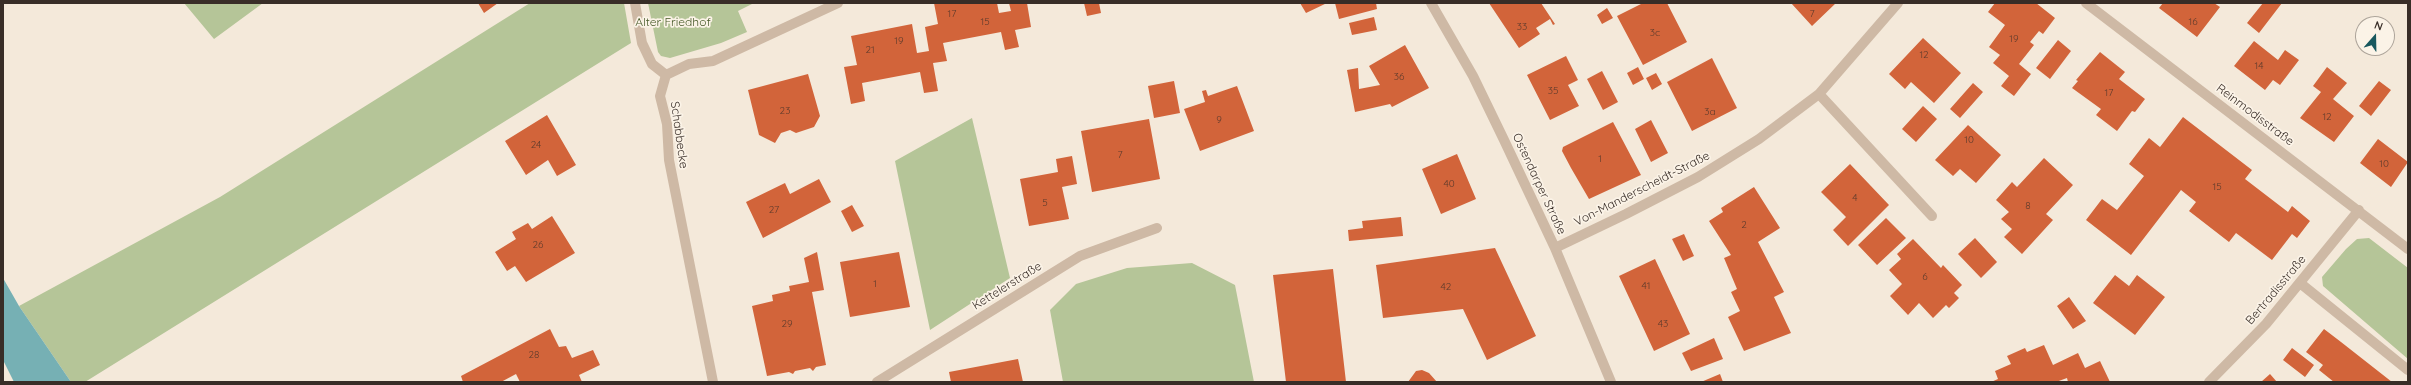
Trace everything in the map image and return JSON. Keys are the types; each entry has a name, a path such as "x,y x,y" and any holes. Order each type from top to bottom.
{"street":[{"path":"635,3 642,43 652,64 666,75 689,64 720,58 838,3"},
{"name":"Ostendarper Straße","path":"1431,3 1473,76 1555,248 1611,382"},
{"name":"Von-Manderscheidt-Straße","path":"1555,248 1698,177 1759,139 1819,94 1898,3"},
{"name":"Reinmodisstraße","path":"2086,3 2359,210 2408,249"},
{"name":"Schabbecke","path":"666,75 660,96 667,124 669,160 713,382"},
{"path":"1819,94 1932,216"},
{"name":"Bertradisstraße","path":"2209,382 2266,324 2359,210"},
{"name":"Kettelerstraße","path":"877,382 1080,256 1158,228"},
{"path":"2300,283 2408,370"}],"green space":[{"path":"184,3 263,3 214,39"},
{"path":"530,3 624,3 631,43 85,382 71,382 19,306 220,197"},
{"name":"Alter Friedhof","path":"648,3 754,3 738,11 747,32 721,43 670,58 661,56 658,52"},
{"path":"972,118 1010,278 930,330 895,161"},
{"path":"2369,238 2408,268 2408,359 2323,286 2322,277 2346,249 2357,239"},
{"path":"1192,263 1235,285 1254,382 1063,382 1050,310 1076,284 1127,268"}],"water":[{"path":"3,278 19,306 71,382 14,382 3,360"}],"building":[{"path":"478,3 498,3 484,13"},
{"path":"934,3 997,3 999,13 1011,11 1009,3 1027,3 1031,27 1015,30 1019,47 1005,50 1001,32 943,43 947,61 933,63 938,91 924,93 920,72 862,83 865,101 851,104 844,67 857,65 851,36 912,24 917,53 929,51 925,27 938,24"},
{"path":"1084,3 1099,3 1101,13 1087,16"},
{"path":"1300,3 1327,3 1306,13"},
{"path":"1335,3 1376,3 1377,9 1339,19"},
{"path":"1489,3 1541,3 1555,24 1553,25 1550,19 1536,28 1540,34 1519,48"},
{"path":"1643,3 1667,3 1687,42 1643,65 1617,16"},
{"path":"1791,3 1836,3 1812,26"},
{"path":"1995,3 2036,3 2055,18 2043,34 2039,31 2030,42 2034,45 2019,64 2031,74 2014,96 2001,86 2009,76 1993,63 2000,55 1989,47 2005,25 1988,12"},
{"path":"2163,3 2214,3 2220,7 2197,37 2159,8"},
{"path":"2263,3 2282,3 2259,33 2247,23"},
{"path":"1607,8 1613,18 1602,24 1597,15"},
{"path":"1374,17 1377,30 1352,35 1349,23"},
{"path":"1923,38 1961,73 1934,103 1911,82 1905,89 1889,74"},
{"path":"2058,40 2071,51 2050,79 2036,68"},
{"path":"2254,41 2278,60 2285,50 2299,60 2280,85 2273,80 2265,90 2234,66"},
{"path":"1405,45 1429,88 1392,107 1390,104 1355,112 1347,70 1358,68 1359,89 1380,85 1369,66"},
{"path":"2100,52 2125,72 2119,79 2145,99 2135,112 2132,111 2117,131 2096,115 2101,109 2072,88 2078,81 2076,80"},
{"path":"1566,56 1578,80 1568,85 1579,106 1550,120 1527,75"},
{"path":"1712,58 1737,108 1692,131 1667,82"},
{"path":"1638,67 1644,79 1633,85 1627,73"},
{"path":"2327,67 2347,83 2333,99 2354,116 2334,142 2300,118 2321,92 2313,86"},
{"path":"1602,71 1618,102 1603,110 1587,79"},
{"path":"1656,73 1662,84 1652,90 1646,78"},
{"path":"808,74 820,116 814,127 796,133 790,130 781,133 775,143 759,135 748,90"},
{"path":"1174,81 1180,113 1154,118 1148,86"},
{"path":"2379,81 2391,90 2371,116 2359,106"},
{"path":"1973,83 1983,92 1960,118 1950,109"},
{"path":"1237,86 1254,131 1200,151 1184,109 1205,102 1202,91 1206,90 1208,96"},
{"path":"1923,106 1937,119 1916,142 1902,129"},
{"path":"547,115 576,165 557,176 548,160 526,175 505,141"},
{"path":"2183,117 2252,170 2245,179 2288,212 2292,206 2310,221 2297,238 2292,234 2272,260 2236,233 2229,242 2189,211 2196,202 2181,190 2131,255 2086,220 2102,199 2117,210 2144,176 2129,164 2149,138 2160,147"},
{"path":"1149,119 1160,179 1092,192 1081,131"},
{"path":"1651,120 1668,153 1651,162 1635,129"},
{"path":"1613,122 1641,175 1589,199 1562,151 1563,147"},
{"path":"1968,125 2001,155 1976,183 1960,169 1953,176 1935,160"},
{"path":"2378,139 2408,162 2391,187 2360,163"},
{"path":"1457,154 1476,199 1441,214 1422,169"},
{"path":"1072,156 1077,184 1062,187 1069,219 1029,226 1020,179 1058,172 1056,159"},
{"path":"2044,158 2073,185 2046,214 2053,220 2022,254 2004,237 2012,229 2001,219 2009,212 1996,200 2012,182 2017,187"},
{"path":"1850,164 1889,205 1848,246 1833,230 1846,217 1821,192"},
{"path":"819,179 831,202 763,238 746,202 785,183 790,194"},
{"path":"1754,187 1780,228 1758,242 1784,292 1774,297 1791,333 1744,351 1728,317 1740,311 1731,292 1737,289 1724,258 1731,255 1709,221 1723,212 1721,208"},
{"path":"852,205 864,226 852,232 841,211"},
{"path":"552,216 575,253 526,282 515,266 507,271 495,252 516,239 512,232 528,223 532,229"},
{"path":"1401,217 1403,236 1349,241 1348,230 1363,228 1362,221"},
{"path":"1886,218 1906,238 1877,265 1858,245"},
{"path":"1684,234 1694,256 1683,261 1672,239"},
{"path":"1975,238 1997,262 1981,278 1958,254"},
{"path":"1913,239 1941,268 1943,265 1962,285 1954,293 1959,298 1949,308 1946,305 1933,318 1919,303 1908,315 1890,296 1902,284 1889,270 1901,259 1897,254"},
{"path":"1495,248 1536,336 1487,360 1463,309 1383,318 1376,265"},
{"path":"817,252 824,290 812,292 826,365 816,367 813,371 810,368 795,371 793,374 789,372 767,376 752,306 773,301 772,295 790,291 789,286 809,282 804,258"},
{"path":"899,252 910,307 850,317 840,262"},
{"path":"1655,259 1690,334 1654,351 1619,276"},
{"path":"1333,269 1346,382 1286,382 1273,275"},
{"path":"2115,275 2129,286 2137,275 2165,297 2135,335 2093,303"},
{"path":"2069,297 2086,321 2073,329 2057,306"},
{"path":"550,329 559,347 566,346 572,358 593,350 600,365 579,375 582,382 520,382 516,374 501,382 463,382 461,376"},
{"path":"2324,329 2392,382 2334,382 2319,370 2323,365 2306,352"},
{"path":"1714,338 1723,359 1691,371 1682,353"},
{"path":"2044,345 2053,365 2078,353 2085,368 2100,361 2110,382 2068,382 2067,378 2056,382 1991,382 1998,379 1995,371 2011,364 2007,356 2025,348 2027,352"},
{"path":"2292,348 2314,365 2305,377 2283,360"},
{"path":"1018,359 1023,382 951,382 949,372"},
{"path":"1422,370 1429,373 1437,382 1408,382 1416,371"},
{"path":"1720,374 1723,382 1701,382"},
{"path":"2270,374 2277,382 2261,382"}]}
